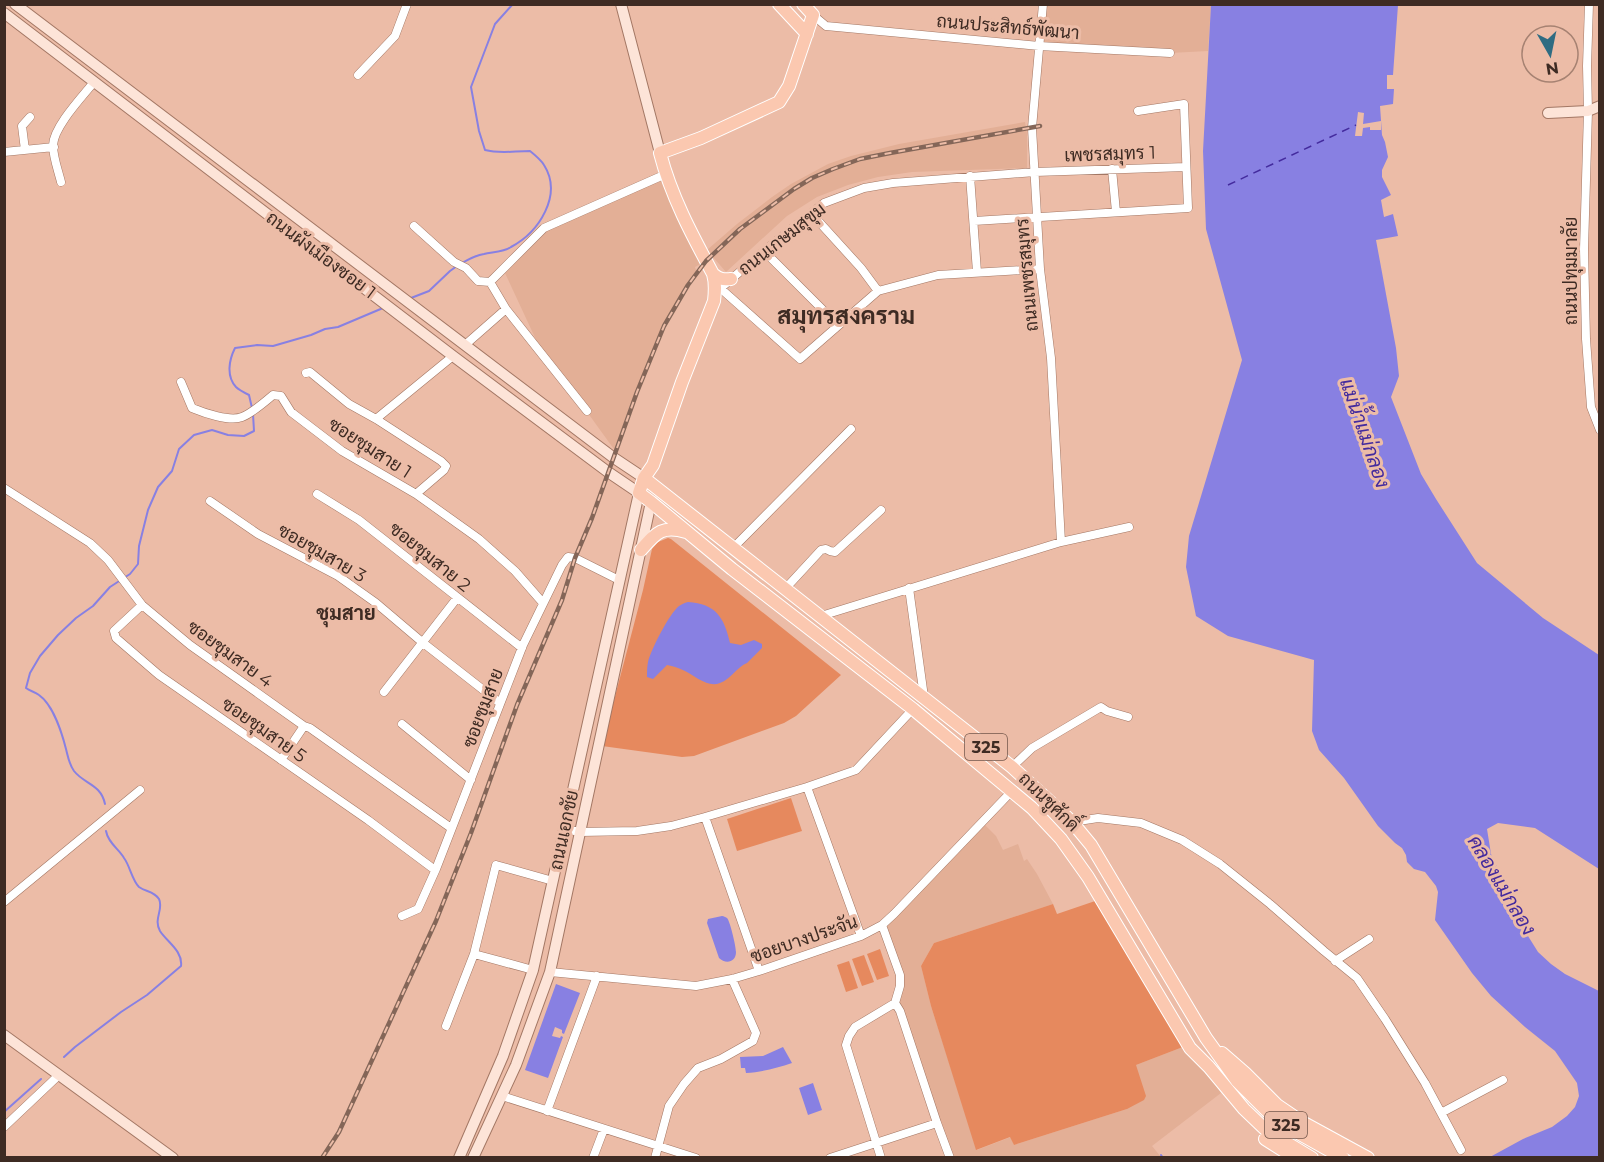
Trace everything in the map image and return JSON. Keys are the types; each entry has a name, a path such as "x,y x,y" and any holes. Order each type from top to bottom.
{"main road":[{"name":"ถนนผังเมืองซอย 1","path":"15,4 598,446 644,478"},
{"path":"621,4 666,174 684,218 713,274 717,291 653,465 644,478 639,494"},
{"path":"779,4 807,34"},
{"path":"660,153 700,138 779,102 789,86 815,10 803,4"},
{"name":"ถนนผังเมืองซอย 1","path":"4,13 406,321 639,494"},
{"path":"1548,113 1588,111 1599,106"},
{"path":"1588,111 1599,116"},
{"path":"713,274 724,280 731,279"},
{"path":"589,458 598,446"},
{"path":"651,502 655,485 653,465"},
{"name":"ถนนชูศักดิ์","path":"644,478 1012,767 1072,822 1091,845 1206,1038 1244,1108 1267,1131 1312,1158"},
{"name":"ถนนชูศักดิ์","path":"639,494 913,709 1032,808 1060,839 1088,877 1190,1047 1231,1084 1267,1111 1298,1133 1343,1158"},
{"name":"ถนนเอกชัย","path":"459,1158 503,1056 533,970 639,494"},
{"name":"ถนนเอกชัย","path":"474,1157 531,1027 550,972 651,502"},
{"path":"641,550 661,530 673,529 690,533"},
{"path":"732,569 738,552"},
{"path":"4,1035 173,1158"},
{"path":"1206,1038 1277,1105 1302,1122 1368,1158"},
{"path":"1190,1047 1214,1084 1240,1114 1265,1139 1294,1158"}],"street":[{"path":"358,75 395,36 407,4"},
{"name":"ถนนเพชรสมุทร","path":"1044,4 1032,128 1040,269 1051,358 1061,542"},
{"name":"ถนนปทุมมาลัย","path":"1589,4 1584,249 1586,351 1591,406 1599,430"},
{"name":"ถนนประสิทธ์พัฒนา","path":"815,10 826,26 1039,46 1170,53"},
{"path":"60,182 53,142 57,131 94,82"},
{"path":"974,220 1188,208 1184,104 1138,111"},
{"path":"25,150 22,126 30,117"},
{"path":"4,152 54,147"},
{"name":"เพชรสมุทร 1","path":"1035,172 1186,167"},
{"path":"1112,169 1116,212"},
{"name":"ถนนเกษมสุขุม","path":"717,291 824,203 864,188 893,183 1035,172"},
{"path":"414,226 454,262 466,268 478,281 490,282 544,228 666,174"},
{"path":"970,176 977,272"},
{"path":"811,213 854,260 878,291"},
{"path":"764,251 838,325"},
{"path":"717,291 800,359 878,291 938,276 1040,269"},
{"path":"490,282 506,309 587,411"},
{"path":"465,345 506,309"},
{"path":"376,419 453,356"},
{"path":"306,374 310,372 349,404 376,419 446,466 416,494"},
{"name":"ซอยชุมสาย 1","path":"181,382 192,408 232,419 243,417 273,395 281,396 291,412 342,451 416,494 479,539 515,571 543,603"},
{"path":"1591,406 1599,402"},
{"path":"738,552 851,429"},
{"name":"ซอยชุมสาย 4","path":"4,488 90,543 108,560 142,605 190,645 451,828"},
{"name":"ซอยชุมสาย 2","path":"316,494 359,520 522,648"},
{"name":"ซอยชุมสาย 3","path":"210,501 258,534 338,576 376,603 500,703"},
{"path":"784,589 821,550 835,552 881,510"},
{"path":"820,616 1061,542 1129,526"},
{"name":"ซอยชุมสาย","path":"402,916 418,909 522,648 562,565 568,557 575,558 619,580"},
{"path":"909,588 924,697"},
{"path":"384,692 457,598"},
{"name":"ซอยชุมสาย 5","path":"142,605 114,631 116,638 159,675 368,820 435,870"},
{"path":"1012,767 1032,748 1101,707 1128,717"},
{"path":"564,829 580,832 637,831 671,826 807,787 856,770 913,709"},
{"path":"402,724 471,780"},
{"path":"281,760 304,726"},
{"path":"807,787 861,936"},
{"path":"4,902 140,790"},
{"name":"ซอยบางประจัน","path":"550,972 696,986 759,971 861,936 882,925 1011,792"},
{"path":"705,817 759,971"},
{"path":"1072,822 1098,818 1141,823 1182,840 1220,864 1270,904 1357,978 1425,1083 1461,1150"},
{"path":"446,1026 474,954 496,865 554,880"},
{"path":"881,1158 846,1045 855,1027 895,1003 900,986 900,975 882,925"},
{"path":"1335,961 1369,939"},
{"path":"474,954 533,970"},
{"path":"547,1111 597,976"},
{"path":"654,1158 669,1106 684,1084 698,1068 721,1059 753,1041 756,1032 732,979"},
{"path":"895,1003 900,1011 950,1158"},
{"path":"4,1127 59,1075"},
{"path":"1442,1113 1503,1080"},
{"path":"502,1096 696,1158"},
{"path":"830,1158 937,1123"},
{"path":"593,1158 604,1129"}],"shaded area":[{"path":"1043,5 1211,5 1208,51 1170,53 1039,46"},
{"path":"1025,122 1027,168 912,172 878,177 817,197 787,216 726,272 707,250 772,197 828,164 899,144"},
{"path":"666,174 706,261 695,267 697,273 664,326 616,452 538,344 505,273 544,228"},
{"path":"668,538 841,675 796,716 784,723 694,756 682,757 602,746 652,549 658,542"},
{"path":"791,798 802,831 737,851 727,819"},
{"path":"983,823 996,836 1003,850 1018,844 1024,861 1027,859 1053,904 934,943 921,966 931,1006 977,1150 1011,1137 1014,1145 1127,1109 1136,1065 1188,1045 1221,1093 1152,1146 1161,1157 950,1157 895,1003 900,986 882,925"},
{"path":"1101,899 1188,1045 1136,1065 1146,1096 1144,1100 1127,1109 1014,1145 1010,1137 976,1150 931,1006 921,966 934,943 1053,904 1057,914"},
{"path":"880,949 889,976 877,980 867,954"},
{"path":"864,955 874,982 862,986 852,959"},
{"path":"849,961 858,988 846,992 837,965"}],"water":[{"path":"1211,5 1398,5 1393,75 1387,75 1387,89 1394,89 1393,104 1380,106 1382,135 1388,157 1382,170 1382,177 1391,195 1381,200 1384,217 1393,214 1398,236 1376,240 1399,376 1391,397 1421,474 1477,563 1543,618 1599,655 1599,869 1535,828 1498,823 1487,829 1491,854 1528,936 1538,952 1565,974 1599,991 1599,1157 1490,1157 1523,1139 1552,1127 1567,1116 1575,1107 1579,1096 1577,1083 1555,1051 1491,996 1472,973 1435,920 1438,892 1436,886 1425,872 1414,869 1407,862 1402,848 1378,826 1344,778 1319,750 1312,731 1314,660 1228,636 1196,616 1186,567 1189,536 1242,360 1206,229 1203,151"},
{"path":"688,602 706,606 717,613 725,626 730,643 741,645 754,640 762,644 762,648 747,663 720,683 706,683 683,670 667,665 653,679 647,677 648,662 661,632 675,610"},
{"path":"722,916 728,920 735,945 736,956 730,961 719,958 707,923 708,919"},
{"path":"556,984 580,993 564,1034 562,1030 555,1027 552,1036 563,1037 548,1078 525,1070"},
{"path":"783,1047 792,1063 746,1073 745,1068 741,1068 740,1057 763,1056"},
{"path":"813,1083 822,1110 808,1115 799,1088"}],"pier":[{"path":"1358,112 1364,113 1363,124 1381,121 1381,130 1363,128 1362,136 1355,136"}],"waterway":[{"path":"462,263 478,255 505,250 521,240 539,222 549,200 551,188 549,177 538,158 530,151 485,150 479,131 471,87 495,24 513,4"},
{"path":"411,298 429,291 457,266"},
{"path":"252,408 249,395 236,387 231,378 230,363 235,348 257,345 273,346 338,327 383,308"},
{"path":"105,804 100,792 72,768 49,705 39,695 26,688 30,673 40,656 58,635 93,606 110,587 130,574 138,564 139,546 148,510 158,487 172,471 179,449 194,435 212,430 228,435 244,436 254,431 253,414"},
{"path":"64,1057 121,1012 147,995 181,966 180,956 158,927 159,899 155,894 139,887 126,861 109,839 106,831"},
{"path":"4,1112 41,1079"}],"ferry route":[{"path":"1228,185 1356,125"}],"railway":[{"path":"322,1158 339,1132 436,921 471,833 517,705 562,600 575,558 592,518 637,392 664,326 688,285 706,261 740,229 812,178 860,159 1040,126"}],"district":[{"name":"สมุทรสงคราม","path":"846,315"},
{"name":"ชุมสาย","path":"346,613"}],"water label":[{"name":"แม่น้ำแม่กลอง","path":"1365,433"},
{"name":"คลองแม่กลอง","path":"1502,885"}]}
